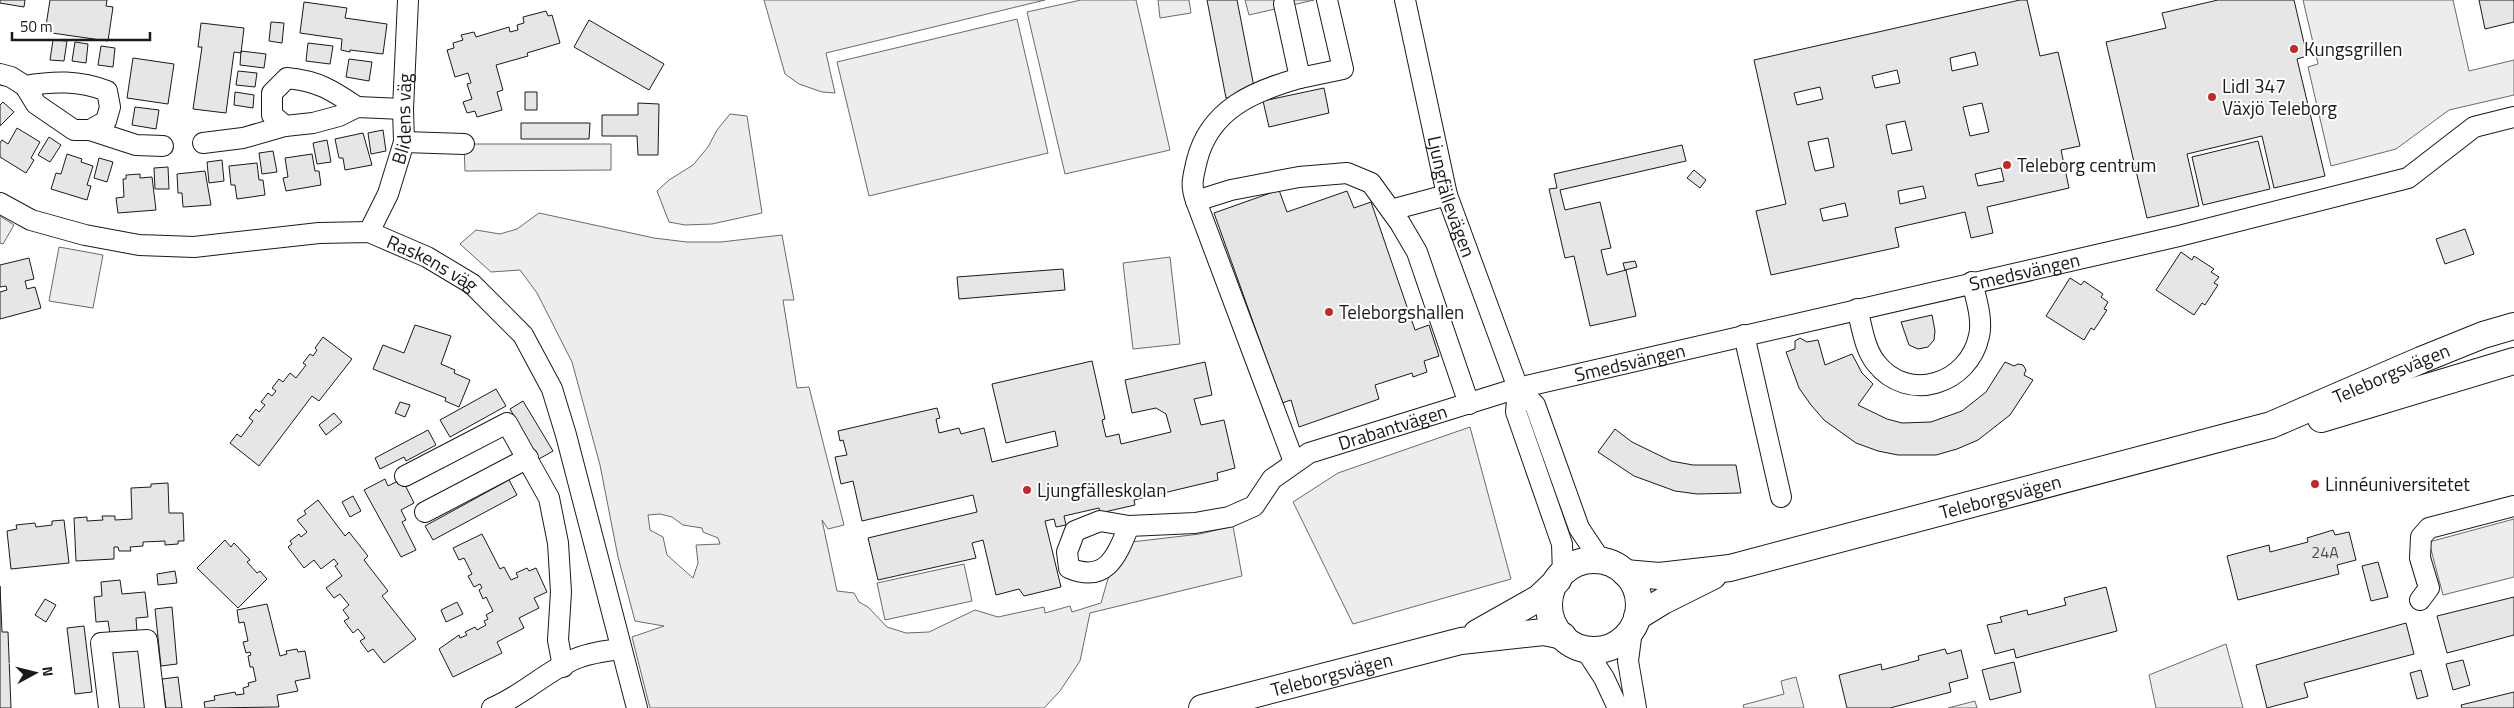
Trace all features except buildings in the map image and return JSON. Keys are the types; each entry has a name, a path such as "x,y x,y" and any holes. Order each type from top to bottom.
{"main road":[{"name":"Teleborgsvägen","path":"1625,573 1659,576 1730,568 2270,425 2421,360 2483,335 2514,326"},
{"name":"Teleborgsvägen","path":"2270,425 2306,423 2514,362"},
{"path":"1601,560 1614,565 1625,573 1636,590 1639,604 1634,623 1622,640 1610,647 1600,649 1574,642 1554,624 1550,609 1551,594 1560,576 1579,563 1601,560"},
{"name":"Teleborgsvägen","path":"1634,623 1663,601 1730,568"},
{"name":"Teleborgsvägen","path":"1461,640 1520,610 1539,598 1560,576"},
{"name":"Teleborgsvägen","path":"1202,708 1461,640 1544,632 1574,642"}],"street":[{"name":"Blidens väg","path":"369,232 388,194 404,142 403,109 408,0"},
{"path":"1294,462 1191,186 1202,142 1230,108 1265,88 1343,69 1327,0"},
{"name":"Ljungfällevägen","path":"1405,0 1447,195 1518,388 1534,405 1579,528 1601,560"},
{"path":"1284,4 1300,78"},
{"path":"0,74 11,77 25,86 36,104 74,130 90,130 136,145 163,146"},
{"path":"285,126 272,115 272,93 287,78 311,80 335,92 357,107"},
{"path":"25,86 54,81 93,86 106,91 110,107 106,121 90,130"},
{"path":"204,143 243,138 285,126 330,118 357,107 403,109"},
{"name":"Smedsvängen","path":"1518,388 1972,282 2179,236 2408,178 2474,127 2514,117"},
{"path":"404,142 464,144"},
{"path":"1196,201 1231,190 1299,177 1346,173 1372,183 1417,252 1469,404"},
{"path":"1391,210 1447,195"},
{"name":"Raskens väg","path":"0,203 31,220 85,235 139,245 194,246 319,233 369,232 428,257 472,284 523,335 540,363 552,389 637,708"},
{"path":"1857,309 1866,343 1876,363 1893,378 1915,385 1938,384 1958,373 1973,356 1980,334 1972,282"},
{"path":"1744,335 1781,497"},
{"name":"Ljungfällevägen","path":"1518,388 1516,412 1562,544 1560,576"},
{"name":"Drabantvägen","path":"1129,526 1196,523 1229,517 1254,506 1272,479 1309,453 1518,388"},
{"path":"405,476 507,422 549,498 558,543 561,592 558,640 563,667"},
{"path":"425,512 528,458"},
{"path":"2420,600 2429,588 2420,558 2421,537 2430,528 2514,506"},
{"path":"1634,623 1628,661 1636,708"},
{"path":"109,708 101,643 147,640 154,708"},
{"path":"1574,642 1604,678 1618,708"},
{"path":"492,708 508,702 574,660 598,652 620,649"}],"shaded area":[{"path":"764,0 1045,0 826,53 835,93 822,92 799,84 785,74"},
{"path":"1081,0 1136,0 1170,150 1065,174 1027,12"},
{"path":"1158,0 1189,0 1191,13 1160,18"},
{"path":"1245,0 1314,0 1249,15"},
{"path":"2303,0 2453,0 2469,71 2514,60 2514,95 2449,110 2396,149 2331,166 2308,67 2318,64"},
{"path":"1017,19 1048,153 869,196 837,62"},
{"path":"730,114 747,116 762,213 712,224 685,225 669,222 657,191 669,180 693,165 708,147 717,130"},
{"path":"464,144 611,144 611,170 465,171"},
{"path":"539,213 654,238 687,242 721,242 782,235 794,300 783,300 797,388 809,387 844,525 828,529 822,520 837,591 854,593 859,602 868,607 887,627 906,633 929,632 975,610 998,617 1044,607 1045,613 1070,606 1072,612 1101,603 1111,568 1114,544 1200,534 1233,526 1242,576 1090,613 1080,661 1060,691 1044,708 650,708 632,637 664,626 635,621 618,557 600,465 572,362 537,293 520,270 491,272 460,244 476,230 500,234 517,229","holes":["660,514 672,517 683,525 702,528 703,532 718,538 720,544 696,545 698,563 693,578 667,555 663,537 650,530 648,515"]},
{"path":"0,216 14,225 3,244 0,243"},
{"path":"59,247 103,255 93,308 49,301"},
{"path":"1170,257 1180,344 1133,349 1123,263"},
{"path":"1470,427 1511,579 1353,624 1293,502 1338,473"},
{"path":"2514,519 2514,577 2443,595 2429,542"},
{"path":"964,564 972,601 885,620 877,583"},
{"path":"151,632 159,708 100,708 92,639"},
{"path":"2226,644 2243,708 2156,708 2149,675"},
{"path":"1796,677 1804,708 1744,708 1743,705 1784,694 1781,681"},
{"path":"1975,701 1977,708 1948,708"}],"place":[{"name":"Kungsgrillen","path":"2294,49"},
{"name":"Lidl 347 Växjö Teleborg","path":"2212,97"},
{"name":"Teleborg centrum","path":"2007,165"},
{"name":"Teleborgshallen","path":"1329,312"},
{"name":"Linnéuniversitetet","path":"2315,484"},
{"name":"Ljungfälleskolan","path":"1027,490"}]}
